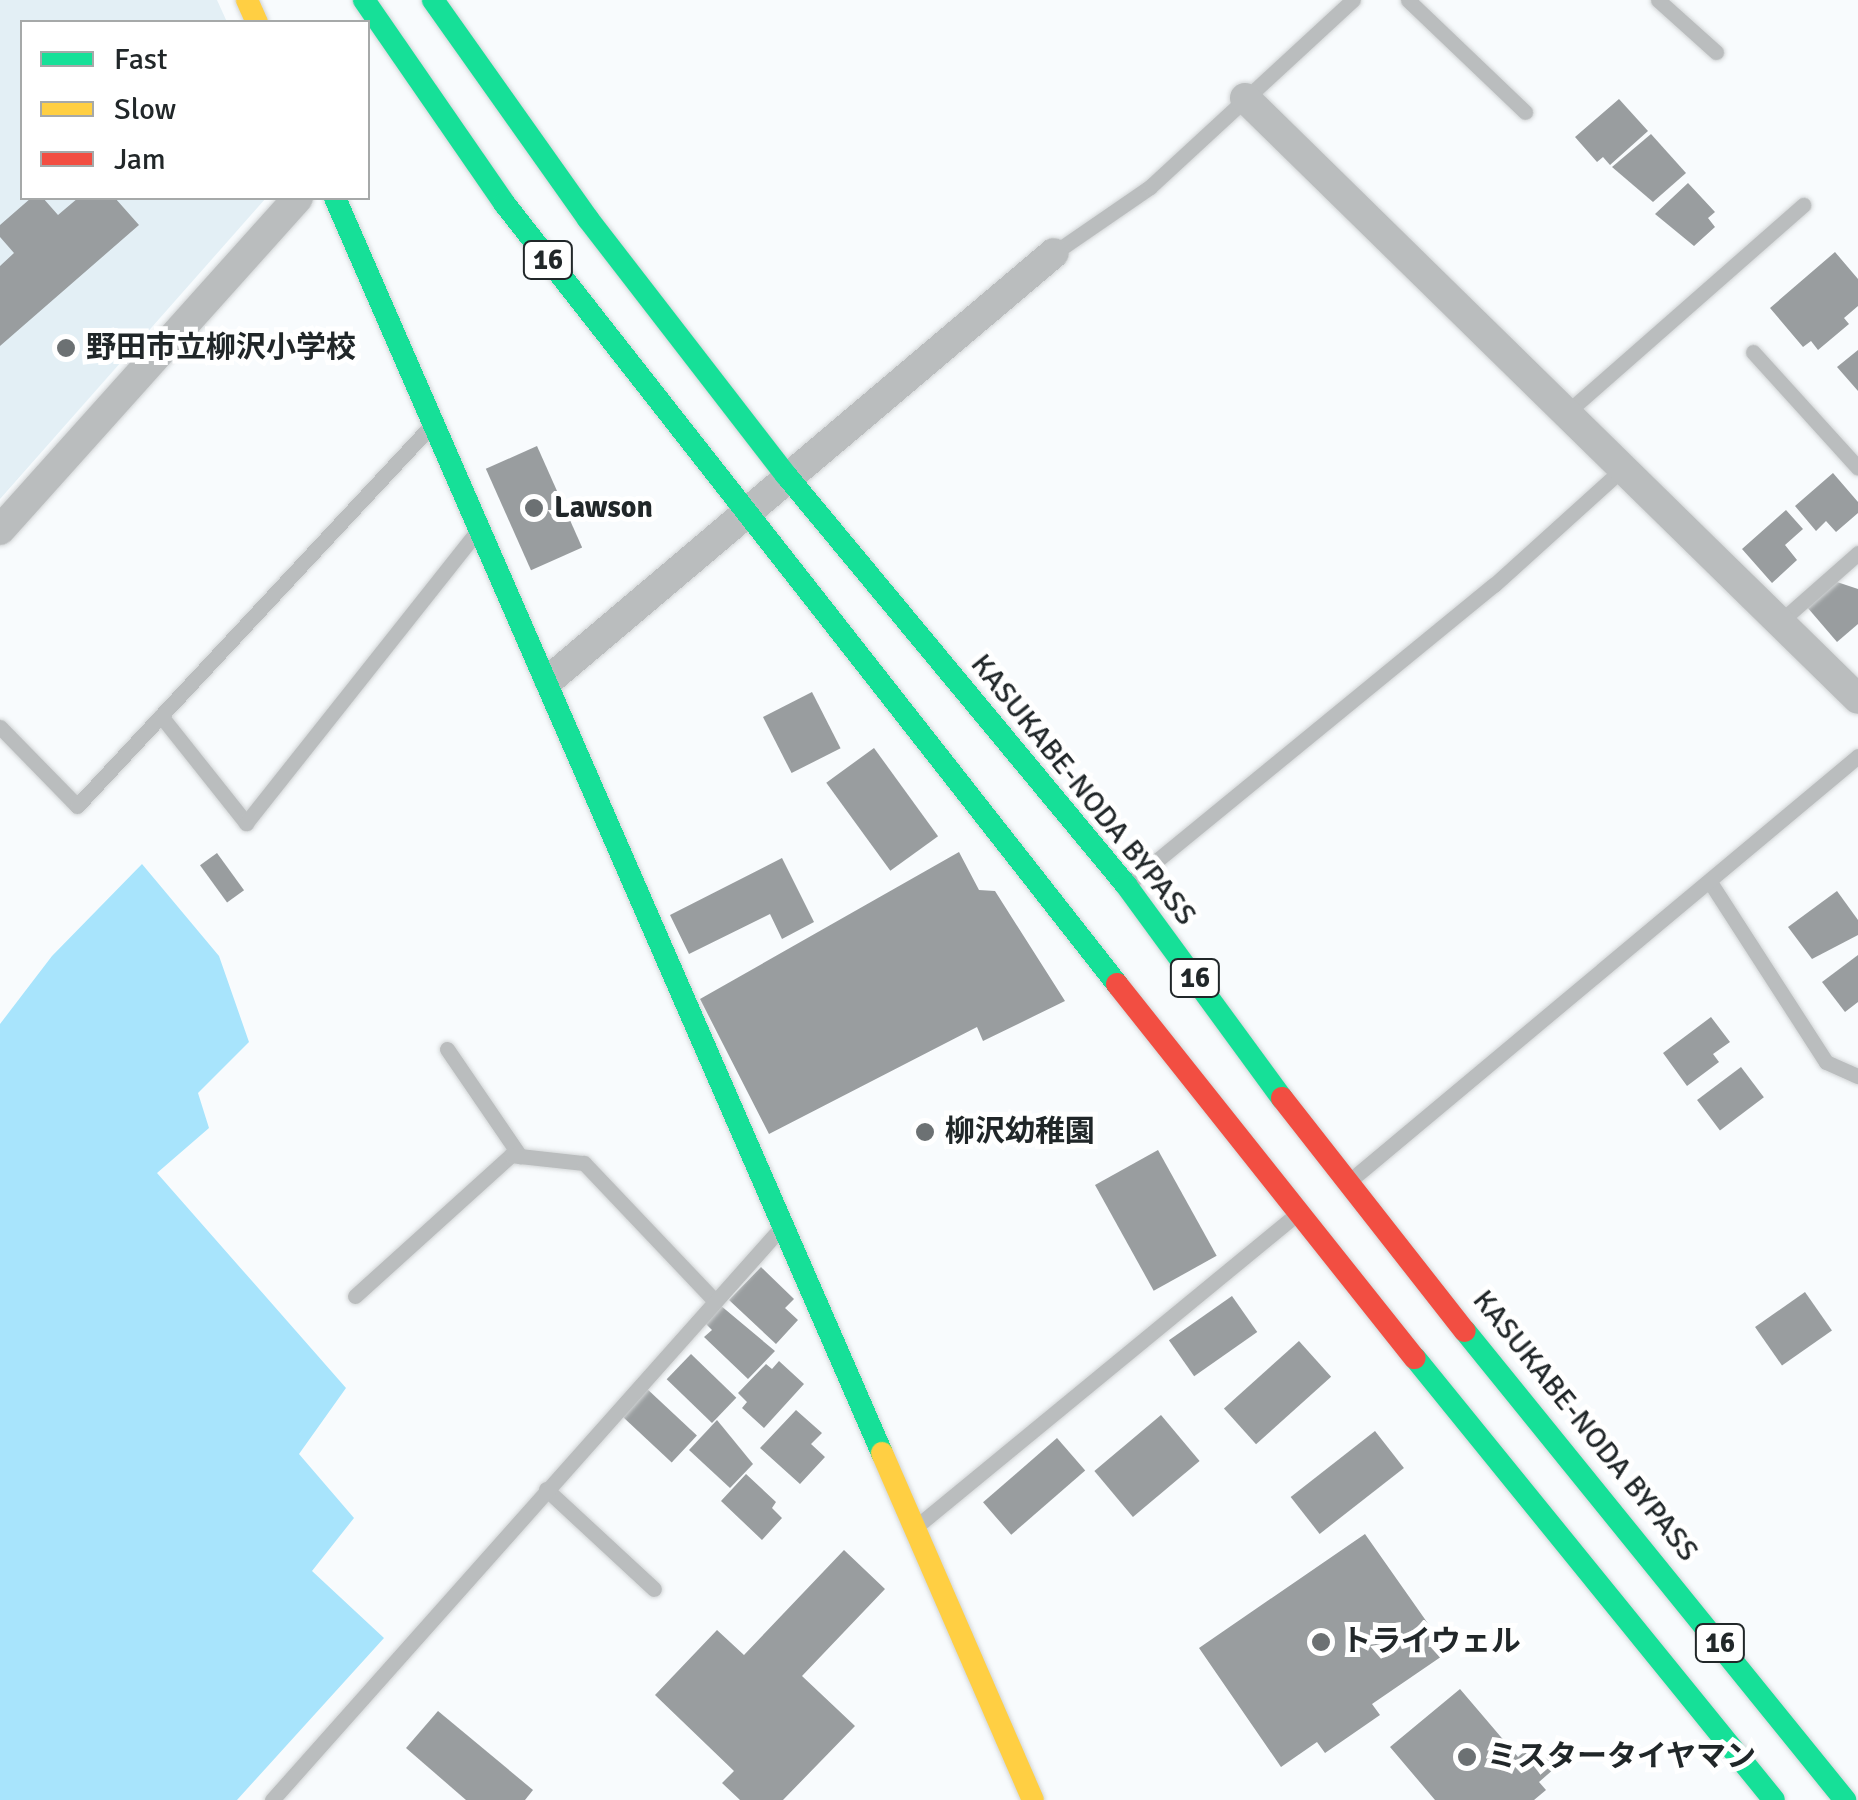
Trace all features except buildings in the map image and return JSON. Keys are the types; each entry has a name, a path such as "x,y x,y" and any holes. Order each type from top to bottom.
{"main road":[{"name":"16","path":"364,0 504,203 744,511 1300,1218 1774,1800"},
{"name":"KASUKABE-NODA BYPASS","path":"433,0 588,220 786,475 1126,885 1346,1184 1438,1291 1844,1800"},
{"path":"336,200 549,680 1032,1800"},
{"name":"16","path":"1300,1218 1552,1567"},
{"name":"16","path":"1438,1291 1547,1394"}],"street":[{"path":"1245,98 1620,472 1781,621 1858,699"},
{"path":"0,530 296,200"},
{"path":"549,680 786,475 1054,253"}],"lane":[{"path":"1054,253 1150,187 1352,0"},
{"path":"1408,0 1525,112"},
{"path":"1658,0 1716,52"},
{"path":"1563,416 1803,205"},
{"path":"1753,352 1858,468"},
{"path":"0,727 77,806 435,421"},
{"path":"1126,885 1494,585 1620,472"},
{"path":"160,716 246,824 482,527"},
{"path":"1781,621 1858,553"},
{"path":"1346,1184 1858,756"},
{"path":"1710,882 1826,1062 1858,1076"},
{"path":"447,1049 520,1156"},
{"path":"356,1296 512,1155 584,1163 716,1301"},
{"path":"914,1528 1300,1218"},
{"path":"272,1800 782,1226"},
{"path":"546,1490 654,1590"}],"shaded area":[{"name":"野田市立柳沢小学校","path":"0,0 217,0 226,20 20,20 20,200 264,200 0,499"},
{"path":"142,864 219,956 249,1042 198,1093 209,1128 157,1173 346,1388 299,1454 354,1518 312,1571 384,1638 237,1800 0,1800 0,1024 52,956"}],"traffic: fast":[{"path":"364,0 504,203 1117,984"},
{"path":"433,0 588,219 786,475 1126,885 1282,1098"},
{"path":"336,200 882,1453"},
{"path":"1465,1331 1845,1800"},
{"path":"1415,1358 1774,1800"}],"traffic: slow":[{"path":"247,0 256,20"},
{"path":"882,1453 1033,1800"}],"traffic: jam":[{"path":"1117,984 1415,1358"},
{"path":"1282,1098 1465,1331"}],"place":[{"name":"野田市立柳沢小学校","path":"66,348"},
{"name":"Lawson","path":"534,508"},
{"name":"柳沢幼稚園","path":"925,1132"},
{"name":"トライウェル","path":"1321,1642"},
{"name":"ミスタータイヤマン","path":"1467,1757"}]}
